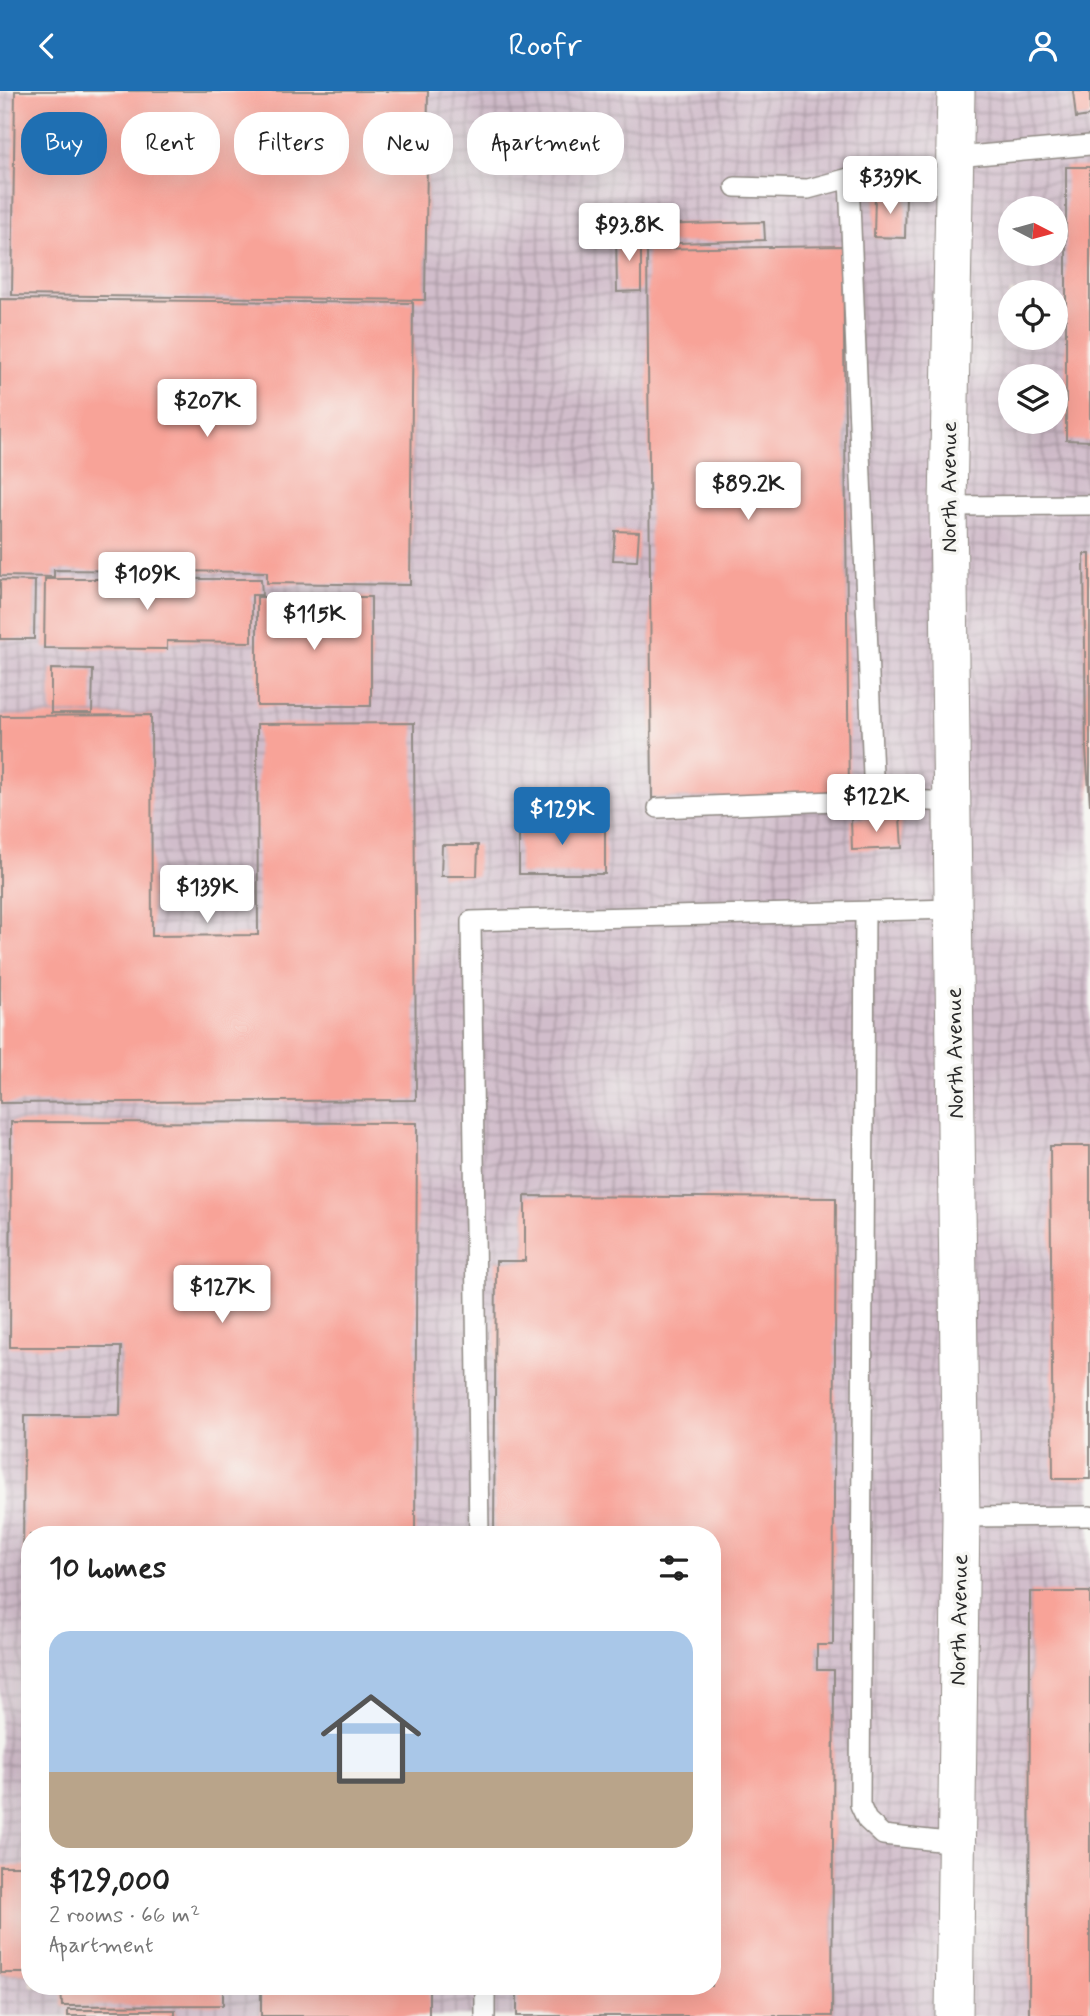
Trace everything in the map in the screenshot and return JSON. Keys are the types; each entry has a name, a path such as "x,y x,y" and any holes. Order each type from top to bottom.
{"street":[{"name":"North Avenue","path":"954,2016 961,1517 948,506 956,91"}],"lane":[{"path":"735,187 808,188 849,178 956,167 1090,145"},
{"path":"849,178 874,800"},
{"path":"948,506 1090,505"},
{"path":"658,809 874,800 952,802"},
{"path":"479,1526 471,921 954,909"},
{"path":"865,912 860,1805 867,1820 883,1835 957,1843"},
{"path":"961,1517 1090,1516"},
{"path":"485,1995 485,2016"}],"shaded area":[{"path":"0,91 1090,91 1090,2016 0,2016"}],"building":[{"path":"15,91 428,91 428,112 363,112 363,175 427,175 425,300 12,295"},
{"path":"1073,91 1090,91 1090,116 1076,118"},
{"path":"1066,167 1090,167 1090,441 1066,440"},
{"path":"875,194 906,194 905,238 874,237"},
{"path":"764,222 765,240 650,244 649,225"},
{"path":"616,235 641,235 641,291 617,292"},
{"path":"843,246 849,796 652,798 647,249"},
{"path":"0,299 413,303 410,585 267,583 267,572 54,570 54,577 0,576"},
{"path":"615,531 639,532 637,561 613,560"},
{"path":"1084,554 1090,554 1090,805 1086,749"},
{"path":"45,579 261,579 262,595 252,595 252,642 167,641 167,649 44,648"},
{"path":"0,580 35,581 34,639 0,639"},
{"path":"257,597 371,597 371,706 257,706"},
{"path":"51,669 93,670 92,713 51,713"},
{"path":"151,715 152,936 258,935 257,724 414,723 416,1100 0,1103 0,716"},
{"path":"900,817 902,848 852,850 851,819"},
{"path":"519,819 605,819 605,874 519,874"},
{"path":"442,845 478,845 477,876 441,876"},
{"path":"11,1122 417,1123 415,1526 23,1526 24,1416 120,1416 121,1347 10,1347"},
{"path":"1050,1146 1090,1146 1090,1479 1053,1479"},
{"path":"525,1196 836,1198 833,1645 817,1645 817,1670 834,1670 832,2016 517,2016 517,1995 721,1995 721,1526 494,1526 496,1261 525,1261"},
{"path":"1030,1592 1090,1592 1090,2016 1029,2016"},
{"path":"0,1866 21,1866 21,1973 0,1973"},
{"path":"61,1995 223,1995 223,2005 62,2006"},
{"path":"261,1995 429,1995 429,2016 261,2016"},
{"path":"68,2010 175,2010 175,2016 68,2016"}]}
